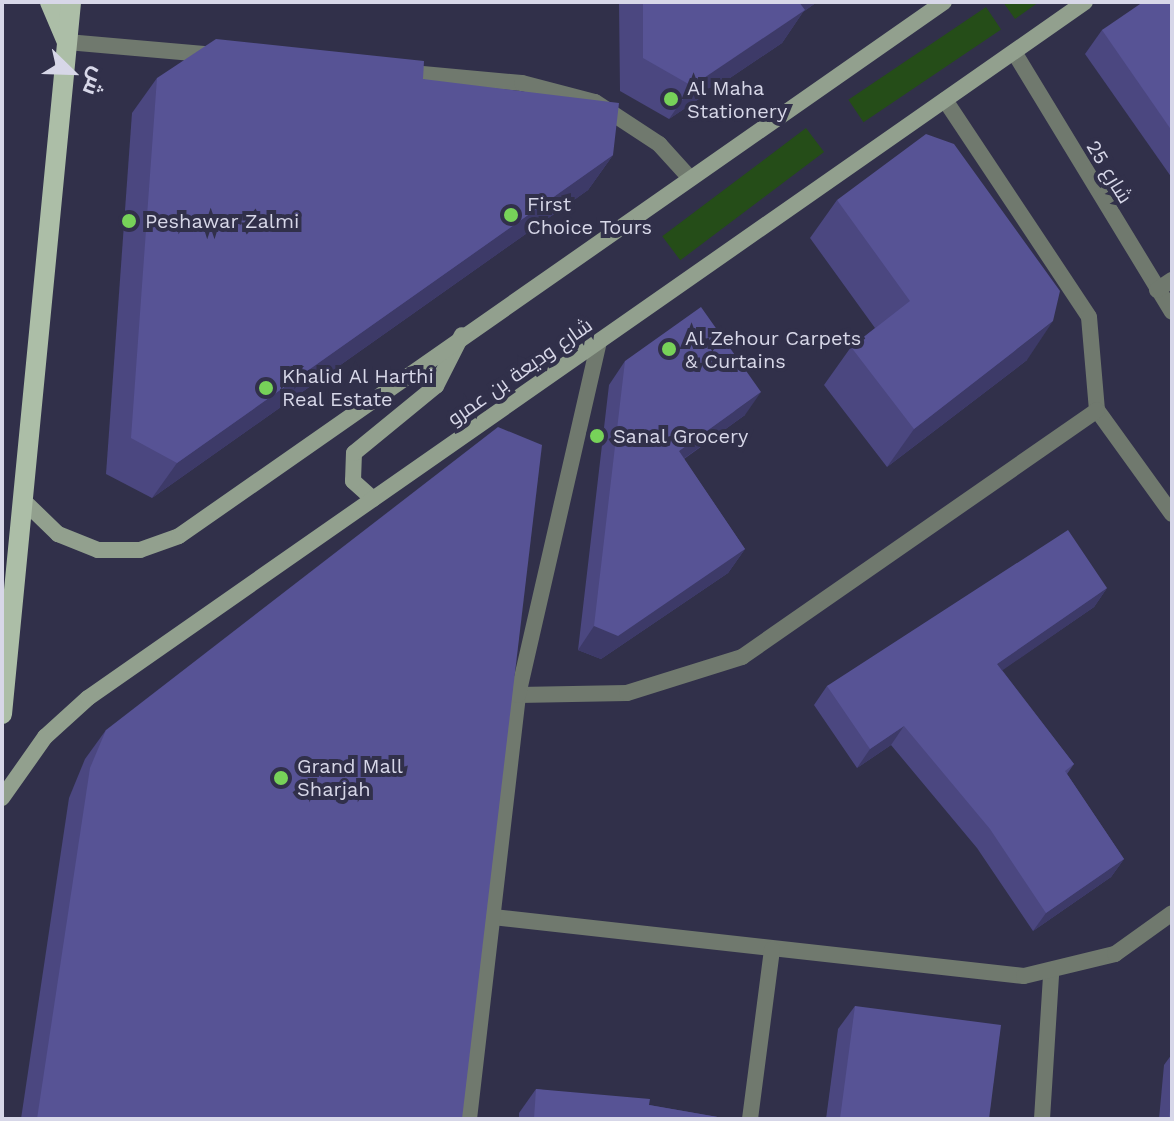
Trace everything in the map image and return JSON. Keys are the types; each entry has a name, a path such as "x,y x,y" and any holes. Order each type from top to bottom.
{"main road":[{"path":"50,2 67,42"},
{"path":"2,714 28,505 71,2"}],"street":[{"path":"28,505 58,534 98,550 160,545 944,2"},
{"name":"شارع وديعة بن عمرو","path":"2,798 70,713 1085,2"},
{"path":"67,42 240,57"},
{"name":"شارع 25","path":"1014,52 1172,312"},
{"path":"381,70 560,90 629,121 689,177"},
{"path":"945,100 1089,317 1097,410 1172,514"},
{"path":"1157,290 1172,280"},
{"path":"373,499 353,481 354,453 436,386 462,335"},
{"path":"469,1119 518,695 599,342"},
{"path":"518,695 627,693 742,657 1097,410"},
{"path":"493,917 772,949 1051,975 1115,954 1172,913"},
{"path":"750,1119 772,949"},
{"path":"1042,1119 1051,975"}],"green space":[{"path":"1003,2 1039,2 1015,19"},
{"path":"986,7 1001,29 863,122 848,100"},
{"path":"806,128 824,152 680,260 662,236"}],"building":[{"path":"643,2 799,2 805,10 692,86 643,58"},
{"path":"1143,2 1172,2 1172,131 1102,30"},
{"path":"216,39 424,61 423,79 619,103 613,155 177,463 131,438 157,78"},
{"path":"926,134 954,144 1060,291 1053,321 914,429 851,347 910,301 837,200"},
{"path":"701,307 761,392 679,451 745,549 618,636 594,626 625,361"},
{"name":"Grand Mall Sharjah","path":"498,427 542,445 462,1119 37,1119 90,768 106,730"},
{"path":"1068,530 1107,588 997,664 1074,764 1065,771 1124,859 1046,913 990,829 904,726 870,749 827,686"},
{"path":"855,1006 1001,1025 989,1119 840,1119"},
{"path":"536,1089 650,1099 649,1105 729,1119 534,1119"},
{"path":"1172,1091 1172,1119 1169,1119"}],"place":[{"name":"Al Maha Stationery","path":"671,99"},
{"name":"First Choice Tours","path":"511,215"},
{"name":"Peshawar Zalmi","path":"129,221"},
{"name":"Al Zehour Carpets & Curtains","path":"669,349"},
{"name":"Khalid Al Harthi Real Estate","path":"266,388"},
{"name":"Sanal Grocery","path":"597,436"},
{"name":"Grand Mall Sharjah","path":"281,778"}]}
